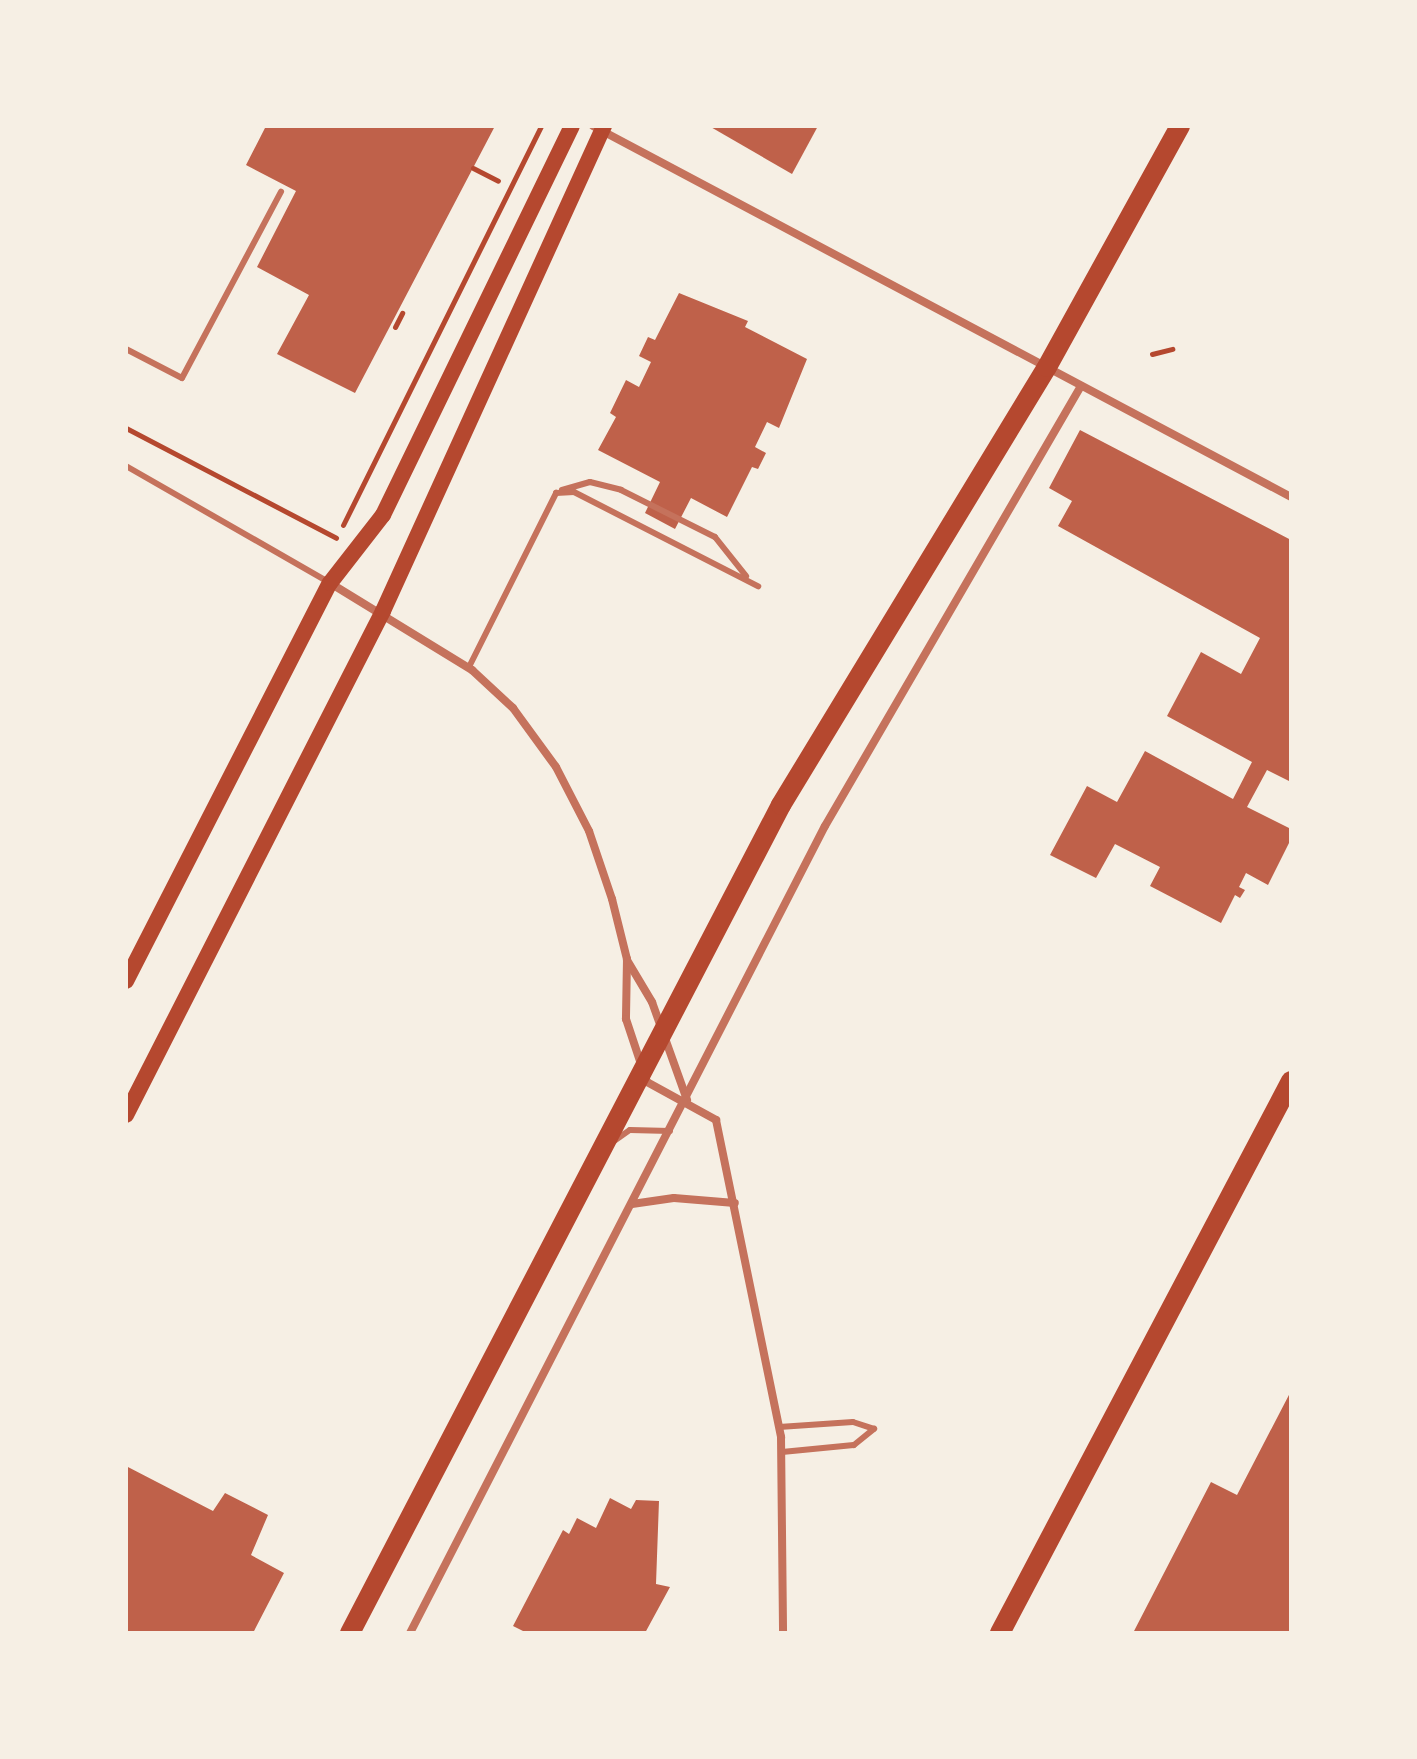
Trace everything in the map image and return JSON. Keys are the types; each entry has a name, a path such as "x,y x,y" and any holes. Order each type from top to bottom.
{"main road":[{"path":"126,981 330,583 383,515 572,126"},
{"path":"350,1633 781,805 939,539 1047,367 1180,126"},
{"path":"126,1115 383,611 600,128"},
{"path":"1000,1633 1291,1081"}],"street":[{"path":"600,128 1291,497"},
{"path":"410,1633 801,875 1081,386"},
{"path":"330,583 383,611 469,667 513,708 571,794 603,869 627,959 652,1002 687,1100"},
{"path":"627,959 626,1019 647,1082 687,1100 716,1120 779,1427 782,1452 783,1633"},
{"path":"632,1204 674,1198 735,1203"}],"lane":[{"path":"126,349 182,378 281,192"},
{"path":"126,466 330,583"},
{"path":"469,667 556,493 577,483 621,490 715,537 758,586 574,492 556,493"},
{"path":"356,1633 615,1140 630,1130 670,1131"},
{"path":"779,1427 853,1422 874,1429 854,1445 782,1452"}],"path":[{"path":"126,428 336,539 541,126"},
{"path":"473,168 498,181"},
{"path":"395,327 402,313"},
{"path":"1152,354 1172,349"}],"building":[{"path":"266,126 495,126 355,393 277,354 309,295 257,267 296,191 246,165"},
{"path":"709,126 818,126 792,174"},
{"path":"679,293 748,321 745,327 807,359 779,428 767,422 755,447 766,453 758,469 752,467 727,517 691,498 675,529 645,513 660,482 598,450 616,417 610,413 626,380 639,387 651,362 639,356 648,337 655,340"},
{"path":"1080,430 1291,540 1291,782 1267,770 1247,807 1291,829 1291,839 1268,885 1246,873 1239,887 1245,890 1240,898 1235,895 1221,923 1150,886 1160,867 1115,844 1096,878 1050,855 1087,786 1117,802 1145,751 1233,799 1252,762 1167,716 1201,652 1241,674 1260,638 1058,526 1072,501 1049,488"},
{"path":"1291,1391 1291,1633 1133,1633 1211,1482 1237,1495"},
{"path":"126,1466 213,1511 225,1493 268,1515 251,1555 284,1573 253,1633 126,1633"},
{"path":"610,1498 631,1509 636,1500 659,1501 656,1584 670,1587 645,1633 527,1633 513,1626 563,1530 569,1534 577,1518 596,1528"}]}
